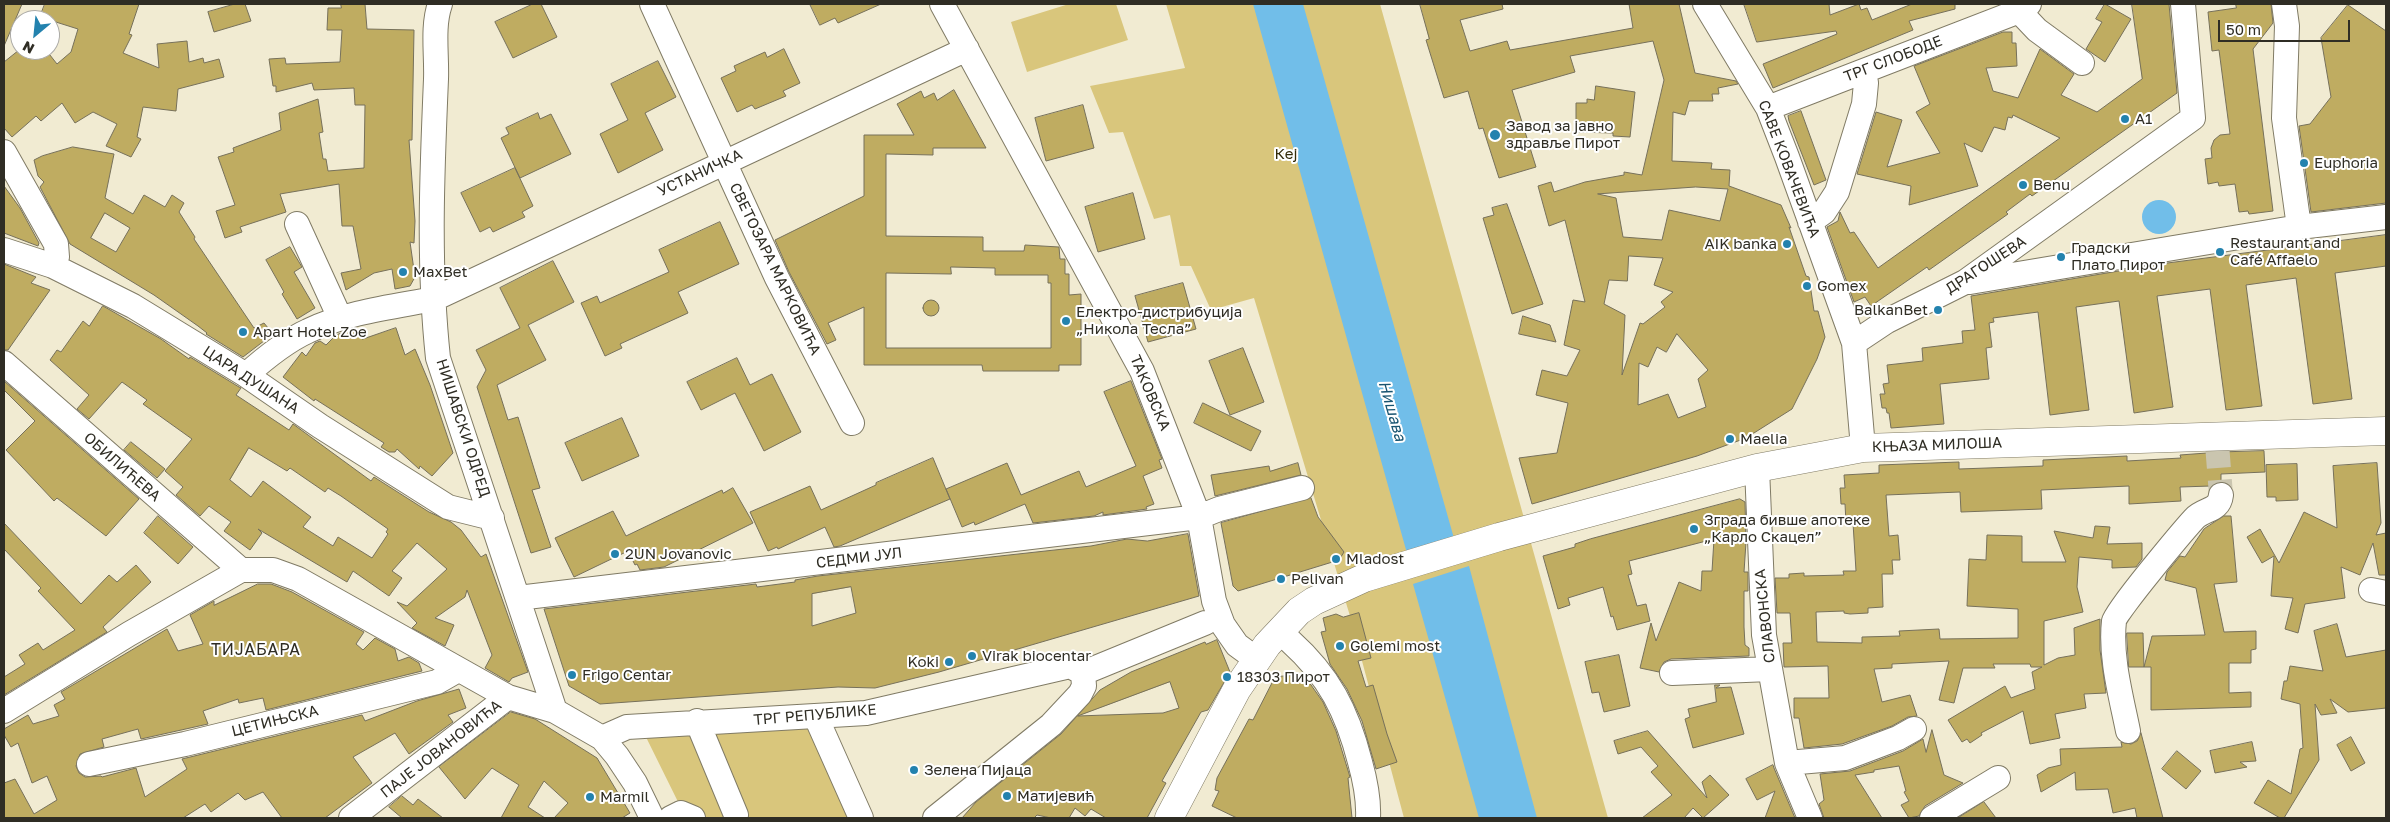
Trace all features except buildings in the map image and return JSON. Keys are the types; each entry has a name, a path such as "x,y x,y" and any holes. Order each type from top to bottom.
{"main road":[{"name":"КЊАЗА МИЛОША","path":"1169,818 1237,689 1256,659 1299,611 1314,601 1364,578 1499,537 1757,468 1863,448 2217,440 2386,431"}],"street":[{"name":"СВЕТОЗАРА МАРКОВИЋА","path":"652,4 777,278 852,423"},
{"name":"ТАКОВСКА","path":"942,4 1142,371 1199,517 1214,601 1223,625 1237,645 1256,659"},
{"name":"САВЕ КОВАЧЕВИЋА","path":"1705,4 1768,108 1854,343"},
{"name":"ДРАГОШЕВА","path":"1854,343 1887,321 1965,282 2193,118 2183,4"},
{"path":"2284,4 2287,26 2284,118 2299,227"},
{"name":"НИШАВСКИ ОДРЕД","path":"432,8 437,71 431,195 434,299 438,350 443,377 492,518 555,711"},
{"name":"ТРГ СЛОБОДЕ","path":"1768,108 2024,8"},
{"path":"2024,8 2037,30 2082,64"},
{"name":"УСТАНИЧКА","path":"246,375 266,357 307,331 340,318 434,299 723,162 968,49"},
{"path":"1810,222 1824,212 1837,192 1864,104 1866,83 1864,71"},
{"path":"4,152 56,244 57,257 53,266"},
{"path":"1965,282 2299,227 2386,217"},
{"path":"297,224 340,318"},
{"name":"ЦАРА ДУШАНА","path":"4,250 53,266 133,306 246,375 320,426 448,507 492,518"},
{"path":"1854,343 1863,448"},
{"name":"ОБИЛИЋЕВА","path":"4,363 241,570"},
{"name":"СЛАВОНСКА","path":"1757,468 1764,635 1787,763 1810,818"},
{"name":"СЕДМИ ЈУЛ","path":"518,598 1199,517 1219,509 1302,488"},
{"path":"2128,731 2116,663 2114,619 2178,537 2199,514 2215,508 2220,501 2221,495"},
{"path":"4,711 129,634 241,570 273,570 298,579 508,697 555,711 602,738 635,783 652,818"},
{"path":"938,818 1065,711 1080,694 1084,686 1083,673 1205,623"},
{"path":"1290,641 1310,659 1334,692 1346,715 1366,786 1368,818"},
{"name":"ТРГ РЕПУБЛИКЕ","path":"602,738 627,727 698,721 816,717 866,713 1070,666 1083,673"},
{"path":"1672,673 1770,668"},
{"name":"ЦЕТИЊСКА","path":"89,764 185,744 437,682 458,670"},
{"name":"ПАЈЕ ЈОВАНОВИЋА","path":"351,818 508,697"},
{"path":"816,717 861,818"},
{"path":"698,721 740,817"},
{"path":"1787,763 1845,758 1914,730"},
{"path":"1932,818 1998,778"},
{"path":"671,818 680,814 693,818"}],"green space":[{"path":"1069,4 1116,4 1128,40 1027,72 1011,22"},
{"name":"Кеј","path":"1166,4 1380,4 1608,818 1404,818 1350,616 1254,298 1211,310 1191,266 1180,266 1170,215 1154,219 1123,132 1109,133 1090,86 1185,68"},
{"path":"814,720 854,818 686,818 642,729"}],"water":[{"name":"Нишава","path":"1253,4 1303,4 1457,549 1410,564"},
{"path":"2159,200 2171,205 2176,217 2171,229 2159,234 2147,229 2142,217 2147,205"},
{"path":"1469,566 1537,818 1479,818 1413,584"}],"tunnel":[{"path":"2217,444 2221,495"}],"place":[{"name":"A1","path":"2125,119"},
{"name":"Завод за јавно здравље Пирот","path":"1495,135"},
{"name":"Euphoria","path":"2304,163"},
{"name":"Benu","path":"2023,185"},
{"name":"AIK banka","path":"1787,244"},
{"name":"Restaurant and Café Affaelo","path":"2220,252"},
{"name":"Градски Плато Пирот","path":"2061,257"},
{"name":"MaxBet","path":"403,272"},
{"name":"Gomex","path":"1807,286"},
{"name":"BalkanBet","path":"1938,310"},
{"name":"Електро-дистрибуција „Никола Тесла”","path":"1066,321"},
{"name":"Apart Hotel Zoe","path":"243,332"},
{"name":"Maelia","path":"1730,439"},
{"name":"Зграда бивше апотеке „Карло Скацел”","path":"1694,529"},
{"name":"2UN Jovanovic","path":"615,554"},
{"name":"Mladost","path":"1336,559"},
{"name":"Pelivan","path":"1281,579"},
{"name":"Golemi most","path":"1340,646"},
{"name":"Virak biocentar","path":"972,656"},
{"name":"Koki","path":"949,662"},
{"name":"Frigo Centar","path":"572,675"},
{"name":"18303 Пирот","path":"1227,677"},
{"name":"Зелена Пијаца","path":"914,770"},
{"name":"Матијевић","path":"1007,796"},
{"name":"Marmil","path":"590,797"}],"district":[{"name":"ТИЈАБАРА","path":"256,650"}]}
